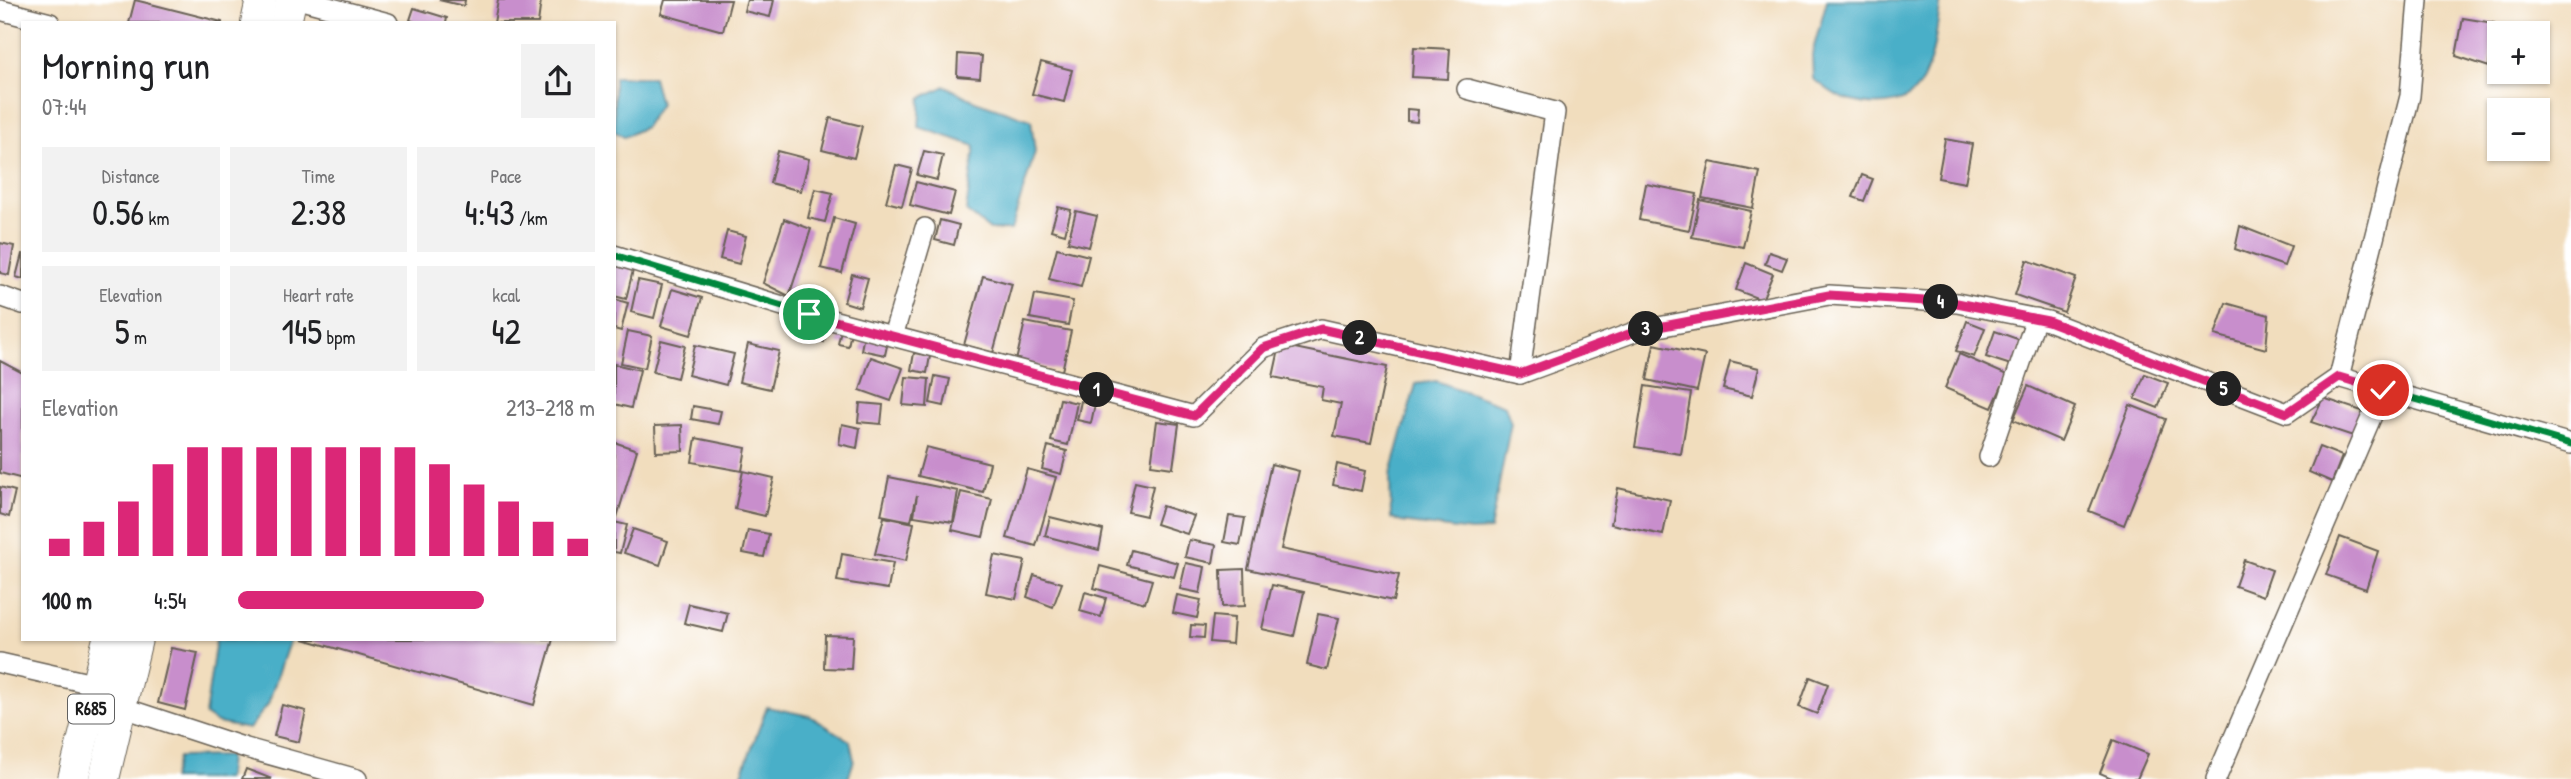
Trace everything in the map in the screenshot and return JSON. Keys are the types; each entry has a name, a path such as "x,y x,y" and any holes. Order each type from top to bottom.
{"main road":[{"path":"256,21 261,0"},
{"path":"286,21 291,0"},
{"name":"R685","path":"73,779 108,641"},
{"name":"R685","path":"104,779 137,641"}],"street":[{"path":"302,0 381,21"},
{"path":"616,256 809,314 1194,416 1263,348 1321,329 1520,374 1637,331 1829,295 1957,303 2048,321 2287,413 2339,377 2410,96 2418,0"},
{"path":"0,10 42,21"},
{"path":"1467,89 1555,112 1520,374"},
{"path":"893,336 925,228"},
{"path":"0,296 21,303"},
{"path":"1989,457 2036,318"},
{"path":"2339,377 2571,444"},
{"path":"2216,779 2383,390"},
{"path":"0,663 97,685"},
{"path":"121,707 246,748 358,779"}],"water":[{"path":"1827,0 1941,0 1929,66 1913,93 1896,102 1865,104 1841,98 1813,79 1812,54"},
{"path":"616,77 653,77 660,104 645,127 624,137 616,132"},
{"path":"945,86 975,101 1031,120 1035,152 1011,230 990,230 966,211 975,146 919,127 921,98"},
{"path":"1436,381 1505,406 1511,423 1490,530 1471,531 1401,522 1391,518 1390,477 1416,384"},
{"path":"216,641 289,641 268,704 249,729 217,723 205,715"},
{"path":"767,707 810,716 850,741 854,760 848,779 740,779"},
{"path":"229,756 227,779 172,779 178,757"}],"building":[{"path":"135,0 218,21 130,21"},
{"path":"439,0 465,0 464,6"},
{"path":"498,0 541,0 538,21 494,21"},
{"path":"665,0 731,0 723,31 661,14"},
{"path":"747,0 774,0 770,17 744,11"},
{"path":"414,8 447,18 446,21 410,20"},
{"path":"2463,18 2487,22 2487,66 2456,56"},
{"path":"1414,47 1450,49 1448,79 1412,77"},
{"path":"958,54 982,56 980,78 957,76"},
{"path":"1041,62 1072,70 1064,102 1032,94"},
{"path":"1407,109 1418,110 1417,122 1407,121"},
{"path":"830,118 862,126 854,158 822,150"},
{"path":"1945,139 1972,144 1965,183 1938,178"},
{"path":"778,151 809,159 801,191 770,183"},
{"path":"924,151 943,155 937,180 917,175"},
{"path":"1710,162 1760,172 1753,208 1702,198"},
{"path":"896,165 912,169 902,206 886,202"},
{"path":"1862,175 1873,179 1864,201 1853,197"},
{"path":"916,182 955,192 949,215 910,205"},
{"path":"1646,184 1697,194 1689,230 1639,220"},
{"path":"815,189 833,193 825,222 808,218"},
{"path":"1700,200 1751,211 1743,247 1692,237"},
{"path":"1058,207 1071,210 1065,234 1051,230"},
{"path":"1076,211 1097,216 1089,247 1068,242"},
{"path":"834,218 855,224 842,273 821,268"},
{"path":"784,219 811,229 789,296 763,283"},
{"path":"940,220 959,225 954,245 935,240"},
{"path":"2240,226 2291,246 2284,266 2235,249"},
{"path":"727,231 746,236 739,264 720,259"},
{"path":"0,243 14,246 9,275 0,273"},
{"path":"1057,248 1089,256 1081,287 1049,279"},
{"path":"1769,252 1787,258 1782,270 1765,264"},
{"path":"21,258 21,278 16,277"},
{"path":"2027,260 2076,278 2064,312 2015,295"},
{"path":"616,262 634,266 626,299 616,296"},
{"path":"1746,263 1773,274 1762,300 1736,290"},
{"path":"852,274 868,278 860,307 844,302"},
{"path":"983,276 1012,284 993,353 964,345"},
{"path":"638,280 662,285 654,318 631,312"},
{"path":"672,289 702,298 691,335 661,326"},
{"path":"1035,294 1073,301 1068,325 1030,318"},
{"path":"616,300 628,303 621,331 616,330"},
{"path":"2226,303 2269,315 2266,349 2215,335"},
{"path":"798,319 808,321 805,336 795,334"},
{"path":"1967,321 1985,328 1974,357 1956,351"},
{"path":"1025,322 1071,331 1062,371 1016,361"},
{"path":"816,325 827,327 824,342 813,340"},
{"path":"841,330 851,332 848,346 838,344"},
{"path":"628,331 652,336 645,368 621,363"},
{"path":"1995,331 2023,341 2014,366 1986,357"},
{"path":"864,335 888,341 885,355 861,350"},
{"path":"661,340 685,346 677,378 653,372"},
{"path":"748,344 779,351 770,389 739,382"},
{"path":"1654,344 1705,355 1697,391 1647,380"},
{"path":"695,345 734,354 726,385 688,375"},
{"path":"1280,345 1387,367 1371,443 1334,436 1341,404 1321,400 1323,387 1273,377"},
{"path":"914,353 930,356 927,373 911,370"},
{"path":"1959,354 2007,375 1992,408 1945,388"},
{"path":"871,357 903,368 891,401 860,390"},
{"path":"0,361 21,372 21,478 0,473"},
{"path":"1730,361 1759,368 1752,396 1723,389"},
{"path":"616,364 640,370 631,408 616,404"},
{"path":"2145,374 2168,383 2158,408 2135,399"},
{"path":"935,376 950,379 944,406 930,403"},
{"path":"906,377 929,379 927,407 903,405"},
{"path":"1645,386 1691,393 1681,454 1635,447"},
{"path":"2028,386 2075,407 2061,441 2013,420"},
{"path":"2323,398 2368,413 2356,437 2311,422"},
{"path":"1060,399 1077,403 1068,445 1051,441"},
{"path":"1081,401 1095,404 1091,423 1077,420"},
{"path":"860,403 883,405 881,424 858,422"},
{"path":"2130,405 2166,419 2124,525 2089,511"},
{"path":"693,406 721,411 718,424 691,419"},
{"path":"1157,421 1179,424 1173,468 1151,465"},
{"path":"842,424 860,428 857,448 839,444"},
{"path":"682,425 683,451 656,452 655,426"},
{"path":"696,438 746,448 742,471 692,462"},
{"path":"616,443 637,450 616,517"},
{"path":"1048,446 1067,451 1061,474 1042,469"},
{"path":"926,447 990,463 983,492 918,476"},
{"path":"2319,447 2342,456 2332,482 2309,472"},
{"path":"1271,464 1299,471 1281,549 1399,575 1393,601 1248,569"},
{"path":"1337,464 1365,471 1361,491 1333,485"},
{"path":"1027,469 1056,477 1036,546 1007,538"},
{"path":"743,471 774,478 765,516 735,509"},
{"path":"889,477 958,491 953,522 914,516 917,495 911,521 881,515"},
{"path":"1135,482 1153,486 1146,516 1128,512"},
{"path":"0,487 15,491 9,517 0,514"},
{"path":"1618,488 1670,500 1663,535 1611,524"},
{"path":"961,492 992,499 983,537 952,530"},
{"path":"1162,506 1194,516 1187,534 1156,524"},
{"path":"1229,516 1245,518 1240,545 1224,542"},
{"path":"884,517 914,523 906,561 875,554"},
{"path":"1050,517 1103,530 1099,550 1045,536"},
{"path":"616,522 627,525 620,553 616,552"},
{"path":"633,529 668,541 660,565 624,553"},
{"path":"748,530 769,534 764,557 743,553"},
{"path":"2340,537 2378,551 2366,589 2326,575"},
{"path":"1189,540 1216,545 1213,563 1185,557"},
{"path":"1131,550 1178,563 1174,577 1127,565"},
{"path":"842,554 893,563 888,589 837,581"},
{"path":"994,555 1025,561 1016,599 986,593"},
{"path":"2244,560 2272,570 2263,596 2235,586"},
{"path":"1186,563 1205,567 1200,593 1180,589"},
{"path":"1100,566 1152,580 1145,603 1094,588"},
{"path":"1244,569 1245,606 1222,607 1221,570"},
{"path":"1034,575 1062,583 1053,607 1027,597"},
{"path":"1272,585 1304,592 1294,636 1262,629"},
{"path":"1085,592 1106,598 1101,617 1080,611"},
{"path":"1177,595 1201,600 1197,618 1173,613"},
{"path":"689,604 728,613 723,632 684,623"},
{"path":"1318,614 1339,618 1327,670 1307,665"},
{"path":"1213,616 1234,618 1232,644 1210,642"},
{"path":"1191,625 1205,626 1204,638 1190,637"},
{"path":"825,635 853,636 851,669 824,668"},
{"path":"310,641 552,641 534,705"},
{"path":"171,648 198,653 185,710 158,703"},
{"path":"1810,677 1828,684 1817,714 1799,707"},
{"path":"282,705 306,711 299,742 274,736"},
{"path":"2113,740 2148,754 2137,779 2114,779 2100,773"},
{"path":"246,769 272,779 242,779"}],"cycle path":[{"path":"616,256 809,314 1194,416 1263,348 1321,329 1520,374 1637,331 1829,295 1957,303 2048,321 2287,413 2339,377 2571,444"}],"route":[{"path":"809,314 1194,416 1263,348 1321,329 1520,374 1637,331 1829,295 1957,303 2048,321 2287,413 2339,377 2383,390"}]}
